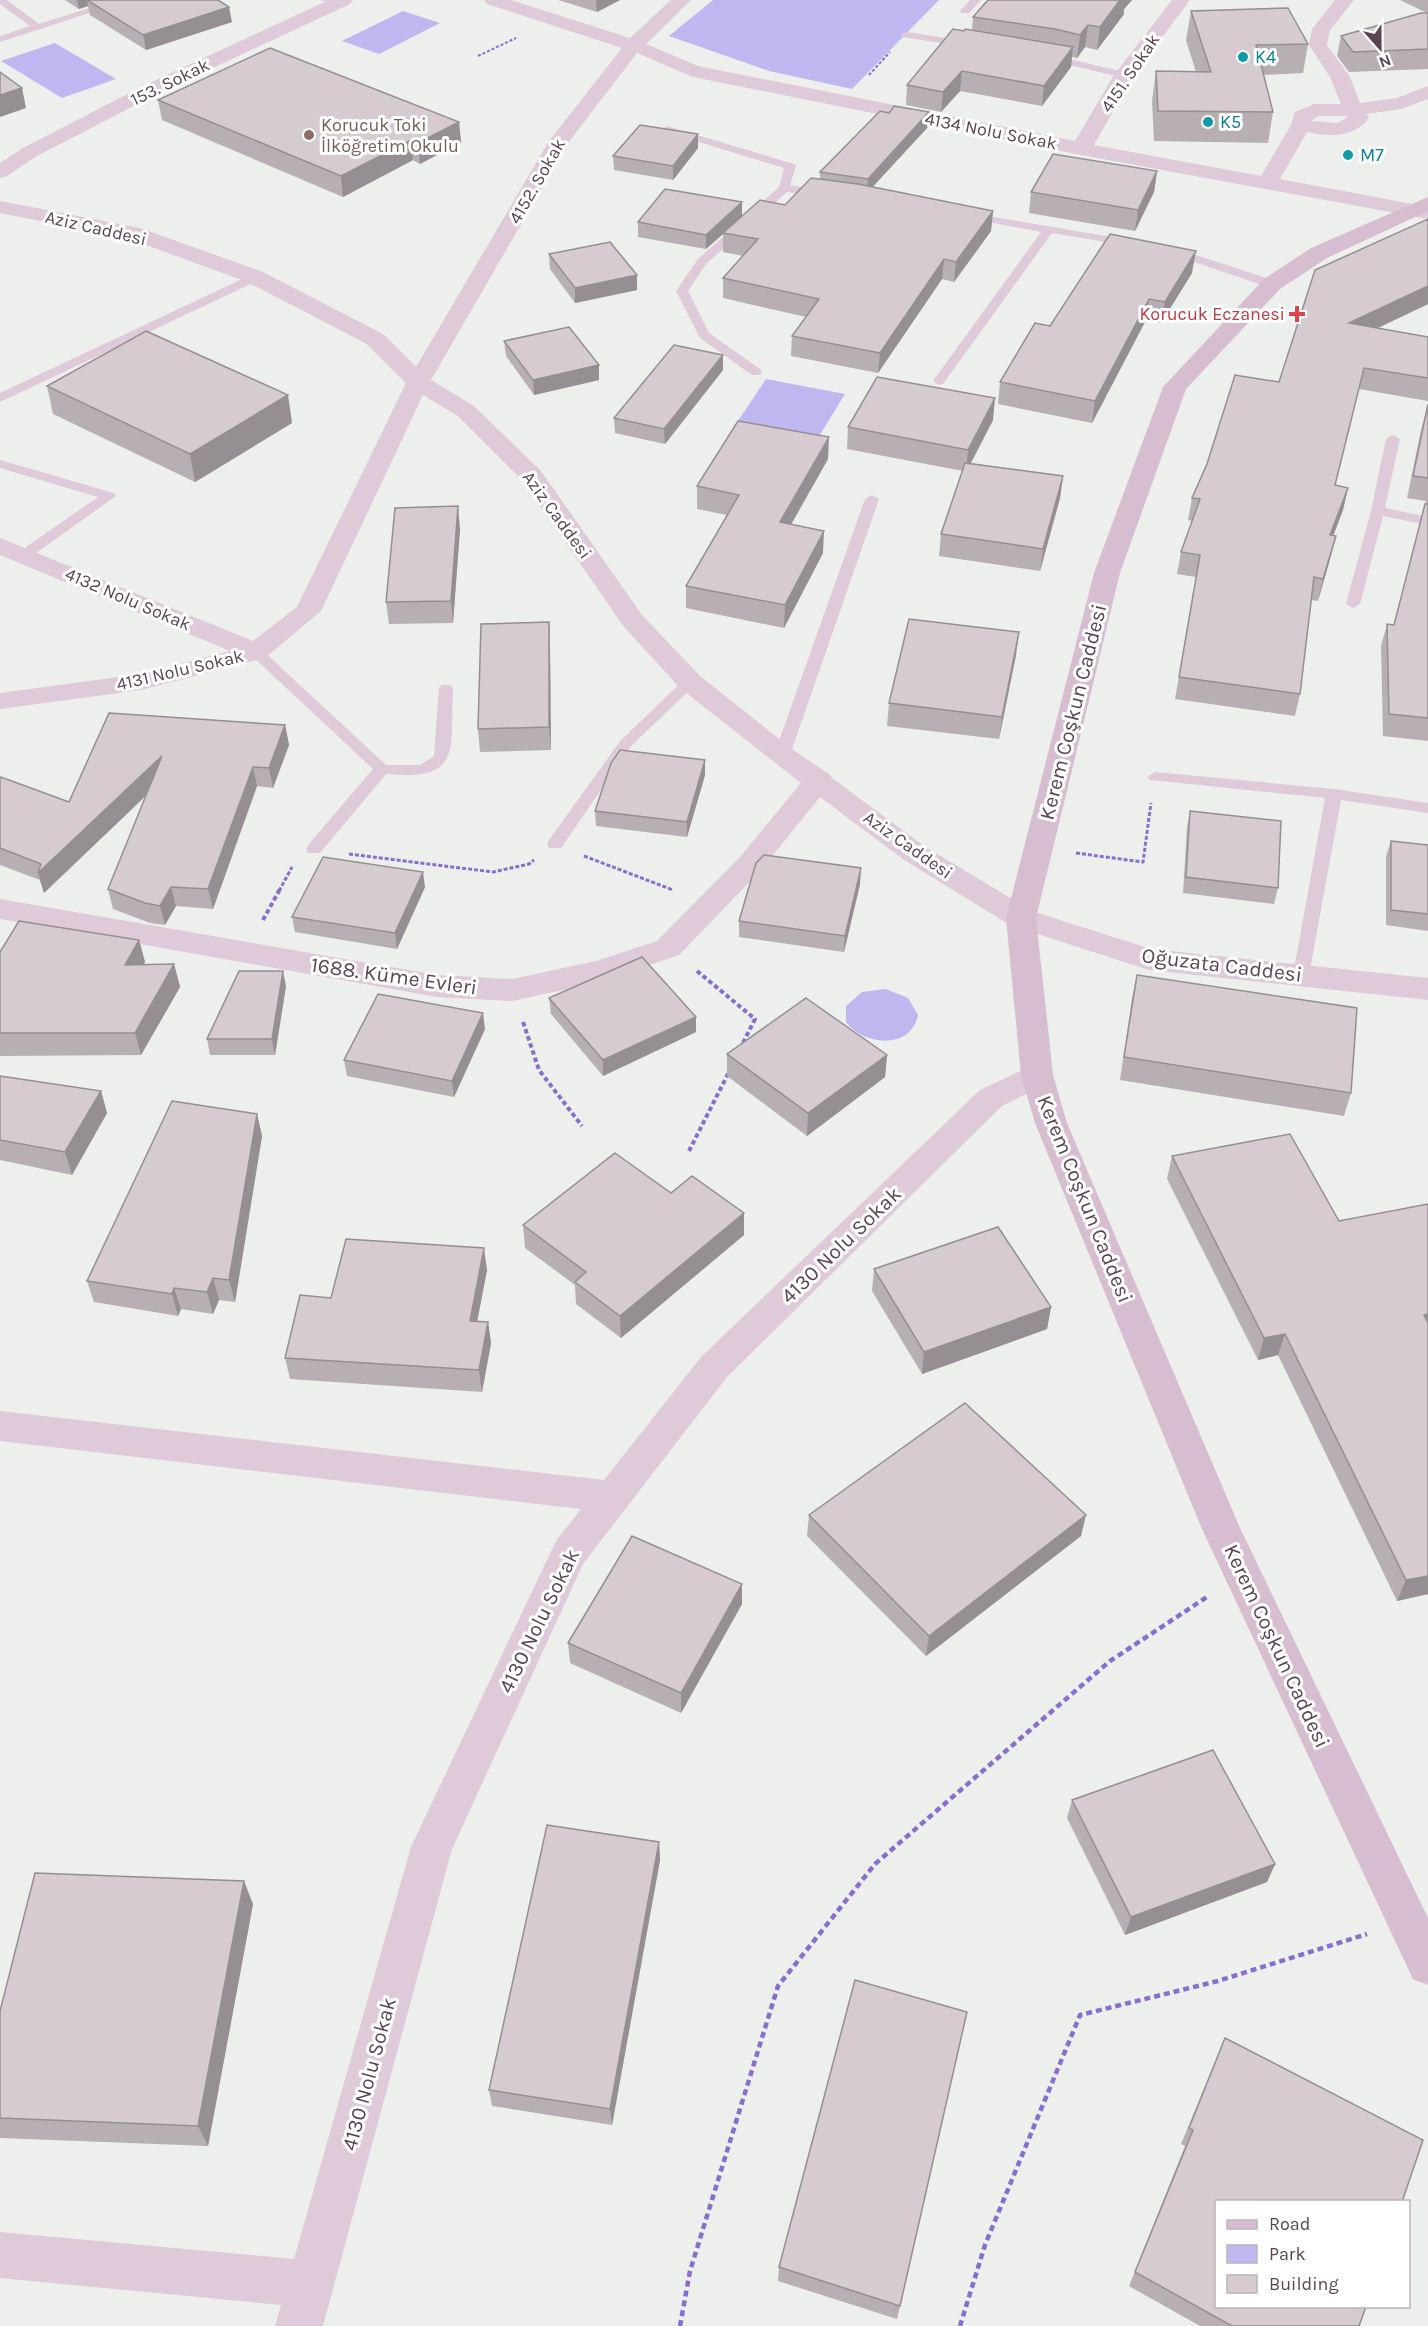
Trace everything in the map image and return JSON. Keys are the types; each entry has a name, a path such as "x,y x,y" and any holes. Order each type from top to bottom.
{"street":[{"name":"4134 Nolu Sokak","path":"493,0 634,45 693,71 1082,149 1267,184 1422,209"},
{"name":"4152. Sokak","path":"418,382 559,141 634,45 682,0"},
{"name":"4151. Sokak","path":"1082,149 1124,75 1181,0"},
{"path":"1267,184 1301,125 1323,130 1351,127 1359,118 1353,110 1340,76 1318,45 1321,29 1344,0"},
{"name":"153. Sokak","path":"0,172 30,152 138,96 336,1"},
{"path":"1353,110 1401,104 1428,92"},
{"name":"Aziz Caddesi","path":"0,207 132,233 255,277 375,339 418,382 466,411 532,476 633,621 690,682 782,755 819,780 914,854 1021,918"},
{"name":"Kerem Coşkun Caddesi","path":"1422,209 1319,253 1272,284 1175,387 1107,573 1021,918 1037,1075 1056,1134 1221,1529 1428,1964"},
{"name":"4131 Nolu Sokak","path":"0,701 141,682 256,652 308,611 418,382"},
{"name":"4132 Nolu Sokak","path":"0,546 256,652"},
{"name":"1688. Küme Evleri","path":"0,909 245,954 437,986 512,990 600,971 668,948 750,864 819,780"},
{"name":"Oğuzata Caddesi","path":"1021,918 1149,959 1428,989"},
{"name":"4130 Nolu Sokak","path":"305,2305 432,1847 569,1553 714,1367 991,1098 1037,1075"},
{"path":"0,1426 614,1497"},
{"path":"0,2255 305,2305"}],"lane":[{"path":"1,0 37,27"},
{"path":"0,39 125,0"},
{"path":"965,11 976,0"},
{"path":"906,35 974,45"},
{"path":"1041,56 1124,75"},
{"path":"667,129 790,166 784,188 702,262 682,291 704,335 756,372"},
{"path":"784,188 828,194"},
{"path":"961,215 1138,244"},
{"path":"939,381 1049,229"},
{"path":"1161,248 1272,284"},
{"path":"0,398 255,277"},
{"path":"1353,604 1378,511 1393,439"},
{"path":"0,464 109,496 24,555"},
{"path":"782,755 872,499"},
{"path":"1378,511 1428,521"},
{"path":"256,652 382,769 412,771 435,766 442,757 446,688"},
{"path":"555,844 626,744 690,682"},
{"path":"314,849 382,769"},
{"path":"1155,777 1335,794 1428,808"},
{"path":"1301,975 1335,794"}],"path":[{"path":"843,101 906,35"},
{"path":"1040,847 1143,862 1155,777"},
{"path":"245,954 289,870 314,849 493,872 529,864 555,844 634,877 713,904"},
{"path":"668,948 755,1019 740,1050"},
{"path":"512,990 539,1070 582,1126"},
{"path":"689,1151 735,1060"},
{"path":"680,2326 690,2271 778,1986 875,1864 1110,1661 1243,1574"},
{"path":"960,2326 985,2245 1080,2015 1218,1980 1408,1922"}],"green space":[{"path":"713,0 939,0 852,89 769,71 669,36"},
{"path":"403,11 440,23 379,54 342,41"},
{"path":"55,43 116,79 62,98 1,61"},
{"path":"766,379 845,394 813,446 732,430"},
{"path":"886,989 908,998 918,1015 914,1026 906,1034 897,1039 875,1040 854,1030 846,1022 846,1006 862,992"}],"building":[{"path":"87,0 218,0 229,7 143,35"},
{"path":"988,0 1120,0 1100,27 1088,25 1080,35 973,17"},
{"path":"1288,8 1308,44 1256,45 1273,112 1158,111 1156,71 1211,72 1191,11"},
{"path":"1428,13 1428,49 1353,52 1341,36"},
{"path":"953,29 1073,47 1044,86 962,71 943,92 907,85"},
{"path":"270,48 459,122 418,143 411,140 341,176 158,100"},
{"path":"0,72 22,88 0,95"},
{"path":"894,106 929,112 868,179 820,172 880,111 889,113"},
{"path":"640,125 698,134 673,166 613,156"},
{"path":"1053,154 1157,171 1138,210 1031,192"},
{"path":"811,178 858,184 993,211 956,262 944,259 880,353 792,336 819,299 723,278 758,239 723,233 760,200 785,205"},
{"path":"665,189 742,202 706,235 638,222"},
{"path":"1428,219 1428,286 1349,323 1428,337 1428,378 1364,368 1335,485 1348,488 1330,535 1336,536 1323,579 1314,577 1300,694 1179,677 1200,555 1181,552 1200,499 1192,498 1207,464 1235,375 1279,382 1315,270"},
{"path":"1110,234 1196,251 1165,302 1149,299 1095,401 1000,382 1035,323 1050,326"},
{"path":"610,242 637,275 575,288 549,254"},
{"path":"569,327 599,365 533,380 504,341"},
{"path":"146,331 288,395 190,454 47,386"},
{"path":"674,345 723,355 664,429 614,418"},
{"path":"877,377 995,398 968,450 848,427"},
{"path":"1428,404 1428,478 1413,476"},
{"path":"738,421 829,437 780,522 824,531 785,605 686,586 739,495 697,486"},
{"path":"965,463 1063,476 1043,549 941,534"},
{"path":"1425,504 1428,504 1428,718 1389,714 1387,624 1394,625"},
{"path":"458,506 451,601 386,602 395,508"},
{"path":"909,619 1019,632 1002,717 889,703"},
{"path":"549,622 549,727 478,729 481,624"},
{"path":"109,713 285,725 269,768 253,767 208,889 171,887 160,906 145,903 108,889 162,756 38,873 41,864 0,848 0,778 69,802"},
{"path":"620,750 705,760 687,822 595,811 611,763"},
{"path":"1190,811 1281,821 1278,888 1186,877"},
{"path":"1391,841 1428,845 1428,914 1391,910"},
{"path":"764,855 861,868 845,936 739,921 756,863"},
{"path":"323,857 423,872 395,933 292,917"},
{"path":"19,921 139,940 125,965 174,964 135,1033 0,1033 0,952"},
{"path":"642,957 696,1017 603,1060 549,998"},
{"path":"239,971 283,971 272,1039 207,1039"},
{"path":"1137,975 1357,1008 1351,1093 1124,1057"},
{"path":"378,994 483,1013 452,1081 344,1060"},
{"path":"806,998 887,1055 808,1113 727,1054"},
{"path":"0,1076 101,1091 65,1152 0,1140"},
{"path":"172,1101 257,1114 229,1280 213,1278 207,1292 174,1288 172,1294 87,1281"},
{"path":"1290,1134 1339,1221 1428,1204 1428,1314 1424,1315 1428,1323 1428,1576 1406,1580 1285,1334 1264,1338 1172,1156"},
{"path":"615,1153 671,1193 692,1176 744,1213 620,1316 575,1282 586,1272 523,1225"},
{"path":"998,1227 1051,1307 924,1352 874,1269"},
{"path":"346,1239 484,1248 470,1321 488,1322 479,1370 285,1358 300,1295 331,1298"},
{"path":"965,1403 1086,1515 929,1636 809,1515"},
{"path":"632,1536 742,1584 681,1693 568,1643"},
{"path":"1213,1750 1275,1864 1131,1917 1072,1800"},
{"path":"547,1825 659,1842 610,2109 489,2090"},
{"path":"35,1873 244,1881 198,2126 0,2118 0,2011"},
{"path":"855,1980 967,2012 900,2306 779,2267"},
{"path":"1225,2038 1423,2140 1403,2200 1215,2200 1215,2308 1366,2308 1359,2326 1232,2326 1135,2272 1193,2130 1189,2128"}],"place":[{"name":"K4","path":"1243,57"},
{"name":"K5","path":"1208,122"},
{"name":"Korucuk Toki İlköğretim Okulu","path":"309,135"},
{"name":"M7","path":"1348,155"},
{"name":"Korucuk Eczanesi","path":"1297,314"}]}
